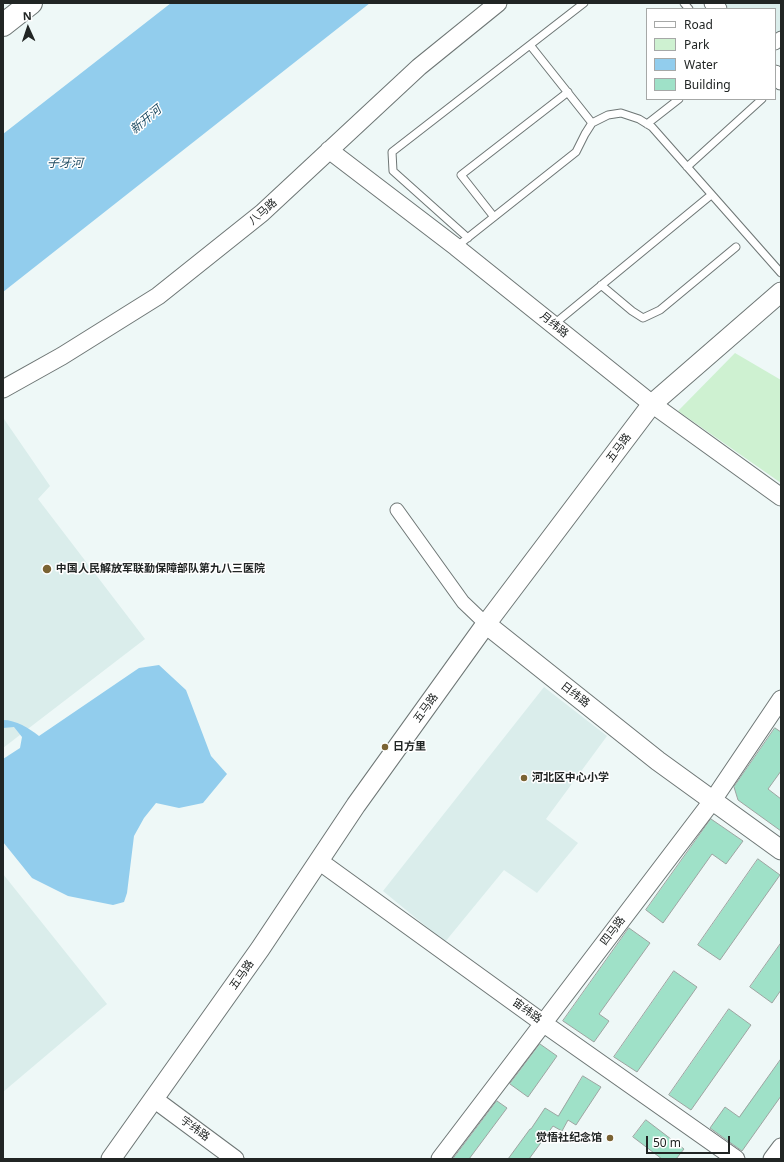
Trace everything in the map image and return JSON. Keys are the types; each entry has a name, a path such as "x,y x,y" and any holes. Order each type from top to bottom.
{"highway":[{"path":"3,25 32,3"}],"main road":[{"name":"五马路","path":"111,1159 260,949 356,805 486,624 652,404 781,292"},
{"name":"日纬路","path":"486,624 658,761 781,850"}],"street":[{"name":"八马路","path":"3,389 62,356 158,296 262,213 419,66 498,3"},
{"name":"月纬路","path":"329,150 462,243 553,325 652,404 781,497"},
{"name":"日纬路","path":"398,510 463,602 486,624"},
{"name":"四马路","path":"440,1159 713,800 781,699"},
{"name":"宙纬路","path":"319,861 543,1024 736,1159"},
{"name":"宇纬路","path":"154,1099 235,1159"},
{"path":"772,1159 781,1147"}],"lane":[{"path":"584,3 392,152 393,171 462,243 576,152 592,123 608,115 621,113 639,119 652,127 781,273"},
{"path":"530,45 592,123"},
{"path":"494,217 461,175 568,92"},
{"path":"647,124 678,100"},
{"path":"687,167 761,100"},
{"path":"553,325 711,195"},
{"path":"601,286 643,318 660,310 736,247"}],"shaded area":[{"path":"724,3 781,3 781,45 776,49 776,8 728,8"},
{"name":"中国人民解放军联勤保障部队第九八三医院","path":"4,419 50,486 38,499 145,639 3,748"},
{"name":"河北区中心小学","path":"544,687 607,736 546,819 578,843 537,893 504,870 445,942 383,891"},
{"path":"3,874 107,1004 3,1092"}],"green space":[{"path":"735,353 781,380 781,483 678,411"}],"water":[{"name":"子牙河","path":"171,3 370,3 3,292 3,134"},
{"path":"159,665 186,690 211,756 227,774 203,803 179,808 156,803 144,818 134,836 127,893 124,902 113,905 68,896 32,878 3,842 3,759 20,748 22,737 14,727 3,728 3,720 13,721 22,725 39,736 139,668"}],"building":[{"path":"775,728 781,732 781,771 768,789 781,799 781,831 738,800 734,787"},
{"path":"711,819 743,841 726,864 712,854 663,923 646,910"},
{"path":"758,859 780,875 720,960 698,945"},
{"path":"629,928 650,943 599,1014 609,1021 594,1042 563,1021"},
{"path":"781,943 781,990 772,1003 750,987"},
{"path":"674,971 697,987 637,1072 614,1057"},
{"path":"729,1009 751,1025 691,1110 669,1095"},
{"path":"540,1044 557,1056 528,1097 510,1084"},
{"path":"781,1059 781,1096 742,1151 710,1128 725,1107 739,1117"},
{"path":"583,1076 601,1087 576,1125 568,1120 562,1131 553,1126 529,1159 508,1159 545,1108 558,1116"},
{"path":"497,1101 507,1108 469,1159 453,1159"},
{"path":"646,1120 684,1149 676,1159 662,1159 633,1137"}],"place":[{"name":"中国人民解放军联勤保障部队第九八三医院","path":"47,569"},
{"name":"日方里","path":"385,747"},
{"name":"河北区中心小学","path":"524,778"},
{"name":"觉悟社纪念馆","path":"610,1138"}],"water label":[{"name":"新开河","path":"146,120"}]}
